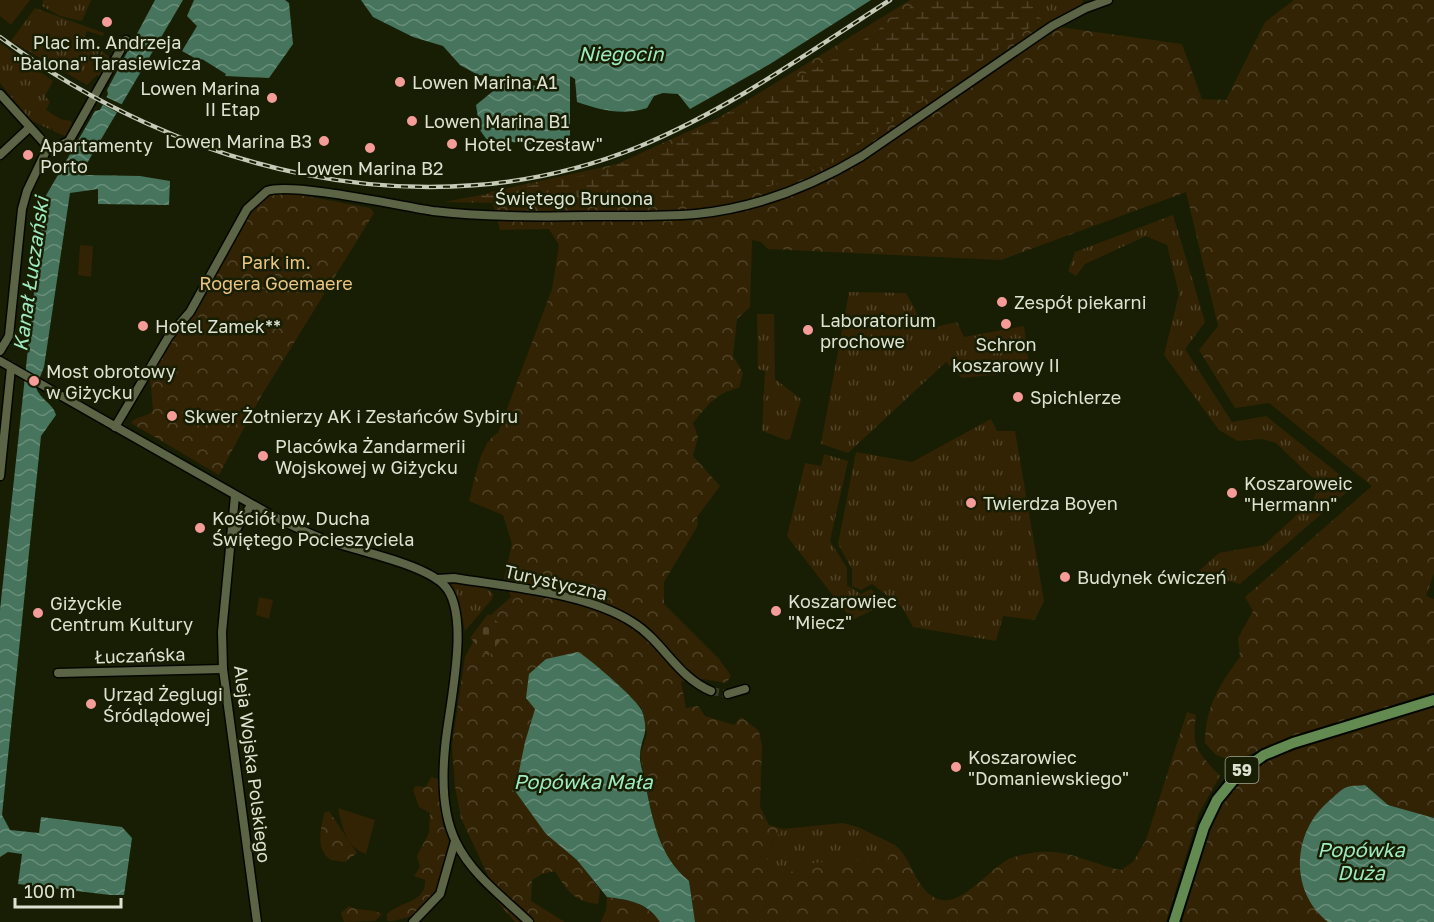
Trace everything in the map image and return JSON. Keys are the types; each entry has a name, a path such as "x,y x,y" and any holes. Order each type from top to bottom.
{"main road":[{"name":"59","path":"1174,922 1204,826 1220,795 1240,772 1264,755 1293,743 1434,700"}],"street":[{"name":"Świętego Brunona","path":"115,427 169,336 190,312 250,205 267,191 299,190 434,211 534,216 656,216 726,209 805,186 830,175 862,156 1052,26 1086,8 1108,0"},
{"path":"0,94 48,147 55,148 69,141 126,40"},
{"path":"0,155 29,128"},
{"path":"0,351 9,336 24,199 48,147"},
{"path":"0,361 251,505 310,534 429,573 437,579 453,597 458,618 444,766 445,807 455,841 478,873 530,922"},
{"path":"0,476 11,368"},
{"name":"Aleja Wojska Polskiego","path":"235,496 222,632 223,669 257,922"},
{"name":"Aleja Wojska Polskiego","path":"231,538 251,505"},
{"name":"Turystyczna","path":"437,579 454,578 558,596 618,614 634,622 654,640 690,680 711,691"},
{"name":"Łuczańska","path":"58,673 223,669"},
{"path":"728,694 745,688"},
{"path":"413,922 440,894 455,841"}],"green space":[{"path":"0,0 30,0 11,25 0,16"},
{"path":"43,0 91,0 82,21 60,16 42,6"},
{"path":"910,0 1028,0 1045,25 1182,44 1202,99 1226,100 1265,22 1294,0 1434,0 1434,573 1426,596 1434,599 1434,692 1291,738 1233,761 1216,755 1205,743 1211,707 1220,687 1240,657 1238,638 1253,611 1245,597 1372,486 1269,403 1235,408 1199,350 1218,326 1186,192 1001,260 768,249 761,242 752,240 750,307 737,319 733,356 743,373 739,388 718,396 693,423 698,437 693,456 720,486 697,517 698,525 664,582 664,604 719,659 731,676 726,683 691,677 681,682 686,708 698,706 705,716 734,725 741,717 759,731 762,747 760,807 769,825 783,829 773,840 767,856 774,878 815,863 848,859 887,860 895,845 926,891 943,900 964,894 1004,862 1031,853 1057,852 1121,870 1133,862 1146,840 1187,712 1196,715 1195,735 1201,755 1220,776 1199,813 1166,922 695,922 689,881 678,872 665,852 653,821 640,755 647,734 642,708 617,685 535,709 525,742 522,764 546,834 577,860 600,890 598,904 577,898 563,884 555,871 542,874 532,880 531,901 565,922 515,922 494,898 490,880 461,818 455,786 452,745 465,657 485,620 511,597 504,578 512,544 503,515 469,501 482,454 498,433 552,289 559,245 549,229 500,230 490,192 617,164 720,117"},
{"path":"921,0 1028,0 1041,20 832,163 770,186 727,198 674,206 444,202 591,174 668,146 841,55"},
{"path":"1028,0 1083,0 1082,4 1045,25"},
{"path":"35,8 104,33 103,36 87,31 84,39 100,50 92,65 95,66 102,51 111,58 100,77 97,75 87,85 11,41"},
{"path":"0,43 53,81 45,96 50,102 46,110 60,119 71,121 65,136 53,131 53,128 51,130 29,119 0,83"},
{"name":"Park im. Rogera Goemaere","path":"284,192 370,208 374,213 260,398 219,475 131,423 153,410 150,377 173,336 192,317 205,297 214,275 252,209 267,195"},
{"path":"1173,215 1205,322 1185,349 1232,422 1266,416 1354,486 1240,584 1200,574 1199,571 1219,553 1264,545 1312,501 1320,485 1276,443 1262,439 1238,441 1219,430 1164,355 1179,294 1167,245 1146,236 1085,264 1076,276 1068,271 1075,252"},
{"path":"80,245 93,246 91,277 78,275"},
{"path":"849,292 906,293 926,329 957,322 964,337 1024,326 1030,371 962,378 946,362 848,453 821,444"},
{"path":"757,314 774,314 775,379 801,399 790,439 786,440 762,431 765,371 758,369"},
{"path":"991,419 997,431 1015,431 1044,601 1035,620 1003,616 996,641 913,627 902,607 872,584 861,590 852,586 852,569 838,544 856,452 912,462"},
{"path":"824,454 848,461 830,541 847,568 847,585 861,594 871,589 885,604 852,620 787,536 805,463 821,466"},
{"path":"450,582 486,587 493,594 492,599 465,631 459,602"},
{"path":"259,597 273,600 269,619 256,615"},
{"path":"488,614 507,630 489,656 470,638"},
{"path":"1434,706 1434,818 1388,805 1365,785 1324,919 1328,922 1182,922 1196,865 1211,825 1230,791 1242,777 1267,760 1294,747"},
{"path":"431,777 439,779 443,826 450,838 442,876 438,888 424,908 414,915 387,921 387,914 417,898 424,888 425,880 414,876 420,867 417,856 429,833 430,813 419,807 413,790 416,786 426,787"},
{"path":"338,808 375,820 366,854 359,851 349,841 343,829"},
{"path":"329,811 357,853 345,862 331,860 321,845 324,813"},
{"path":"843,823 858,827 895,845 888,860 815,863 774,879 767,856 773,840 783,829"},
{"path":"607,897 637,904 649,910 660,922 601,922 606,910"},
{"path":"349,906 382,914 375,921 344,922 341,913"}],"water":[{"path":"155,0 183,0 83,170 86,175 140,176 170,181 169,205 98,204 98,189 70,193 44,367 36,387 56,415 41,436 2,815 10,830 39,833 41,817 122,827 132,838 124,895 110,895 18,884 22,854 8,852 0,857 0,610 44,199 95,111 100,110 108,94 107,90"},
{"path":"194,0 285,0 289,3 293,44 269,78 225,76 226,74 202,59 200,61 182,51 197,26 187,16"},
{"name":"Niegocin","path":"361,0 871,0 770,64 690,109 678,94 663,93 654,96 647,108 629,112 595,107 577,102 575,79 570,76 570,135 565,141 544,145 487,140 480,130 476,105 503,83 554,87 553,82 478,75 460,65 443,46 413,37 373,17"},
{"name":"Popówka Mała","path":"578,652 623,690 642,711 645,730 640,758 651,809 664,849 670,860 689,881 695,922 660,922 643,906 607,897 577,860 546,834 515,791 525,742 535,709 526,698 529,674 546,659"},
{"name":"Popówka Duża","path":"1365,785 1388,805 1434,818 1434,922 1328,922 1315,909 1306,894 1301,878 1300,861 1302,845 1308,829 1317,814 1340,791 1349,786"}],"pier":[{"path":"104,96 125,106 120,114 100,103"}],"tunnel":[{"path":"711,691 728,694"}],"railway":[{"path":"0,37 71,84 146,123 225,154 307,175 390,186 473,185 557,173 638,147 736,98 890,0"}],"place":[{"name":"Plac im. Andrzeja \"Balona\" Tarasiewicza","path":"107,22"},
{"name":"Lowen Marina A1","path":"400,82"},
{"name":"Lowen Marina II Etap","path":"272,98"},
{"name":"Lowen Marina B1","path":"412,121"},
{"name":"Lowen Marina B3","path":"324,141"},
{"name":"Hotel \"Czesław\"","path":"452,144"},
{"name":"Lowen Marina B2","path":"370,148"},
{"name":"Apartamenty Porto","path":"28,155"},
{"name":"Zespół piekarni","path":"1002,302"},
{"name":"Schron koszarowy II","path":"1006,324"},
{"name":"Hotel Zamek**","path":"143,326"},
{"name":"Laboratorium prochowe","path":"808,330"},
{"name":"Most obrotowy w Giżycku","path":"34,381"},
{"name":"Spichlerze","path":"1018,397"},
{"name":"Skwer Żołnierzy AK i Zesłańców Sybiru","path":"172,416"},
{"name":"Placówka Żandarmerii Wojskowej w Giżycku","path":"263,456"},
{"name":"Koszaroweic \"Hermann\"","path":"1232,493"},
{"name":"Twierdza Boyen","path":"971,503"},
{"name":"Kościół pw. Ducha Świętego Pocieszyciela","path":"200,528"},
{"name":"Budynek ćwiczeń","path":"1065,577"},
{"name":"Koszarowiec \"Miecz\"","path":"776,611"},
{"name":"Giżyckie Centrum Kultury","path":"38,613"},
{"name":"Urząd Żeglugi Śródlądowej","path":"91,704"},
{"name":"Koszarowiec \"Domaniewskiego\"","path":"956,767"}],"water label":[{"name":"Kanał Łuczański","path":"30,274"}]}
